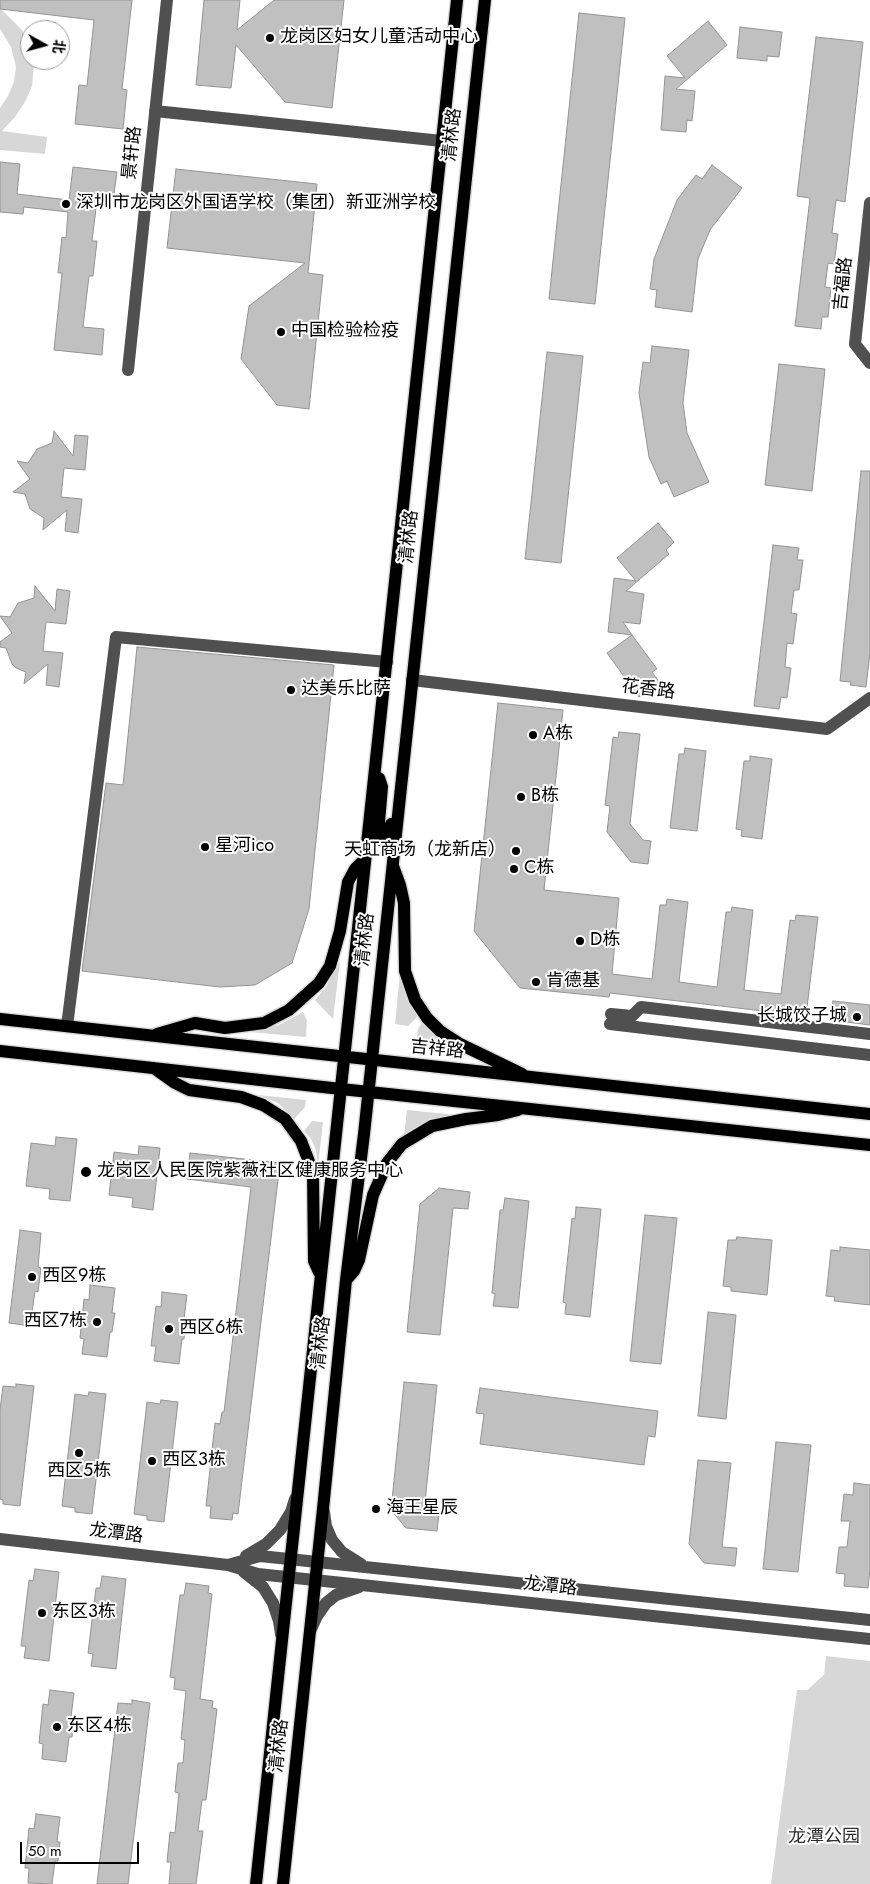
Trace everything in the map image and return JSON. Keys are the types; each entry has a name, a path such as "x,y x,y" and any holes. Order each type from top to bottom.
{"main road":[{"name":"清林路","path":"256,1884 457,0"},
{"name":"清林路","path":"283,1884 346,1280 368,1092 485,0"},
{"path":"376,763 382,787 378,834 381,840 386,840 398,811"},
{"path":"152,1036 195,1023 224,1028 264,1023 289,1010 319,983 330,966 340,931 348,882 355,869 365,858"},
{"path":"392,864 404,903 406,971 415,1000 427,1018 440,1032 460,1044 528,1077"},
{"name":"吉祥路","path":"0,1019 870,1114"},
{"path":"0,1051 870,1145"},
{"path":"152,1067 189,1090 241,1097 263,1105 285,1119 301,1142 313,1172 314,1261 321,1276"},
{"path":"346,1280 354,1271 359,1260 373,1195 387,1162 402,1144 432,1126 498,1115 525,1108"}],"street":[{"name":"景轩路","path":"128,370 167,0"},
{"path":"155,111 442,141"},
{"name":"吉福路","path":"870,203 855,344 870,363"},
{"path":"67,1026 116,637 387,662"},
{"name":"花香路","path":"412,680 827,729 870,698"},
{"path":"870,1034 641,1007 632,1016 611,1019 870,1054"},
{"path":"228,1565 266,1544 280,1530 291,1512 298,1492"},
{"path":"323,1509 326,1526 332,1540 352,1560 368,1567"},
{"name":"龙潭路","path":"0,1539 228,1565 258,1574 870,1639"},
{"name":"龙潭路","path":"228,1565 260,1556 870,1620"},
{"path":"228,1565 248,1574 263,1588 273,1603 279,1621 282,1643"},
{"path":"310,1631 316,1616 336,1594 366,1585"}],"green space":[{"path":"0,8 20,28 20,70 34,70 32,86 25,102 2,131 47,137 45,154 0,150 0,108 14,82 16,67 11,47 0,29"},
{"path":"340,961 333,1019 315,1000 326,987"},
{"path":"401,963 418,1016 408,1026 395,1024"},
{"path":"303,1012 307,1021 306,1037 249,1032 279,1025"},
{"path":"422,1023 438,1037 480,1057 415,1048 418,1029"},
{"path":"258,1095 306,1100 305,1107 294,1119 278,1103"},
{"path":"407,1110 457,1115 426,1121 404,1135"},
{"path":"312,1121 323,1122 318,1165 316,1150 311,1139 304,1131"},
{"name":"龙潭公园","path":"826,1656 870,1661 870,1884 771,1884 797,1690 807,1690 824,1675"}],"building":[{"path":"0,0 132,0 122,89 127,90 123,129 75,124 79,85 87,86 94,20 0,9"},
{"name":"龙岗区妇女儿童活动中心","path":"204,0 240,0 237,30 274,0 344,0 332,108 285,102 236,45 231,88 196,85"},
{"path":"579,13 625,18 595,304 549,299"},
{"path":"708,21 727,45 676,89 695,91 692,121 687,120 686,132 661,130 665,76 685,78 667,56"},
{"path":"740,27 782,32 779,57 767,56 767,61 737,58"},
{"path":"816,37 863,42 845,202 836,200 832,233 838,234 834,264 828,263 825,287 831,288 828,317 822,317 821,329 795,326 810,198 797,196"},
{"path":"0,162 20,164 17,194 69,200 73,167 117,172 114,194 98,192 92,241 97,241 93,276 89,276 83,327 104,329 102,355 54,350 62,273 58,273 62,237 66,238 68,212 24,207 23,214 0,212"},
{"path":"712,165 742,188 710,230 698,259 692,312 655,307 657,290 650,289 654,259 677,200 696,175 702,179"},
{"path":"176,169 317,184 308,273 323,275 309,409 277,405 241,359 249,306 305,263 167,248"},
{"path":"652,346 689,350 683,403 687,433 709,482 674,497 667,481 661,484 649,457 639,393 643,362 650,363"},
{"path":"547,352 583,356 561,563 525,559"},
{"path":"779,364 825,369 812,491 765,485"},
{"path":"54,431 73,456 75,435 88,436 85,470 64,468 61,497 82,499 78,533 65,531 67,510 43,530 44,518 30,509 25,494 13,492 30,479 17,461 28,463 37,449 52,443"},
{"path":"861,471 870,471 870,653 866,687 850,685 851,682 840,681"},
{"path":"658,523 674,542 666,550 669,554 626,591 644,594 640,624 623,622 632,635 608,632 614,578 636,581 617,558"},
{"path":"773,545 799,548 797,560 803,560 799,590 794,590 791,613 797,614 793,644 787,643 785,667 791,668 787,698 781,697 779,709 754,706"},
{"path":"35,586 55,611 57,589 70,591 66,624 46,622 43,651 63,653 59,687 46,685 48,664 24,684 26,672 16,668 12,664 6,648 0,647 0,642 12,633 0,616 10,617 18,603 34,598"},
{"path":"632,635 657,669 652,672 659,682 639,697 607,653"},
{"name":"星河ico","path":"137,647 334,665 309,909 292,963 255,985 220,987 82,971 106,783 123,785"},
{"name":"天虹商场（龙新店）","path":"498,703 563,710 544,890 619,898 612,974 652,979 660,905 666,905 667,899 688,902 679,982 717,987 726,912 731,912 732,907 753,910 744,990 781,994 790,920 795,921 796,915 818,917 806,1016 610,993 609,997 520,988 474,931"},
{"path":"619,732 640,734 630,824 643,840 651,841 648,864 631,862 607,832 610,806 605,805 613,737 618,738"},
{"path":"685,748 706,751 697,831 670,828 679,754 684,754"},
{"path":"750,756 772,759 762,839 741,836 742,830 736,829 744,761 750,761"},
{"path":"833,1001 870,1005 870,1025 830,1020"},
{"path":"56,1137 77,1139 70,1201 49,1199 50,1189 26,1186 31,1143 55,1146"},
{"path":"139,1146 160,1148 153,1210 132,1207 133,1198 109,1195 114,1152 138,1155"},
{"path":"190,1153 280,1163 238,1514 233,1513 232,1520 210,1518 211,1506 206,1506 215,1423 220,1424 222,1412 224,1412 251,1187 187,1179"},
{"path":"439,1188 470,1192 468,1209 453,1208 440,1335 407,1332 420,1204"},
{"path":"505,1198 529,1201 518,1308 493,1306 495,1294 492,1293 500,1210 503,1210"},
{"path":"576,1207 601,1209 590,1317 565,1314 566,1303 563,1302 572,1218 575,1219"},
{"path":"645,1215 677,1218 661,1364 630,1361"},
{"name":"西区9栋","path":"20,1230 41,1233 38,1267 41,1268 38,1292 35,1291 30,1326 9,1323"},
{"path":"737,1237 772,1240 767,1295 731,1291 731,1287 723,1286 728,1240 736,1240"},
{"path":"840,1247 870,1250 870,1305 834,1301 835,1297 826,1296 831,1250 840,1251"},
{"name":"西区7栋","path":"90,1285 115,1288 112,1313 115,1313 112,1332 110,1332 107,1357 82,1354 84,1339 80,1338 84,1299 89,1300"},
{"name":"西区6栋","path":"162,1292 187,1295 184,1339 182,1339 179,1364 154,1361 156,1346 151,1346 156,1306 161,1307"},
{"path":"708,1312 736,1315 726,1419 698,1416"},
{"path":"404,1382 437,1385 424,1512 439,1514 437,1531 406,1528 391,1510"},
{"path":"16,1384 34,1386 20,1506 3,1504 3,1500 0,1499 0,1410 3,1386 16,1387"},
{"path":"480,1388 658,1411 655,1437 648,1436 644,1465 480,1444 484,1414 476,1413"},
{"name":"西区5栋","path":"89,1392 106,1394 92,1514 75,1512 75,1508 62,1506 75,1394 88,1396"},
{"name":"西区3栋","path":"161,1400 178,1402 164,1522 147,1520 147,1516 134,1514 147,1402 160,1404"},
{"path":"776,1442 811,1445 798,1572 763,1569"},
{"path":"698,1460 731,1463 722,1547 737,1548 735,1566 704,1563 689,1544"},
{"path":"854,1483 870,1485 870,1569 868,1588 844,1586 845,1574 836,1573 839,1547 847,1547 850,1521 841,1521 844,1494 853,1495"},
{"name":"东区3栋","path":"35,1569 59,1572 49,1661 24,1658 26,1646 21,1646 29,1580 33,1581"},
{"path":"102,1576 126,1579 116,1669 91,1666 93,1654 88,1653 96,1588 100,1588"},
{"path":"186,1583 209,1586 208,1593 212,1594 200,1699 213,1701 212,1708 217,1709 206,1800 202,1800 198,1831 203,1831 196,1884 169,1884 171,1862 167,1862 170,1832 175,1833 179,1793 175,1792 178,1763 183,1763 185,1740 181,1739 186,1691 174,1689 175,1678 170,1677 180,1595 184,1595"},
{"name":"东区4栋","path":"50,1690 74,1693 71,1717 74,1718 72,1737 69,1737 66,1762 42,1759 43,1744 39,1743 43,1704 48,1705"},
{"path":"132,1700 150,1703 128,1884 97,1884 118,1703 132,1704"},
{"path":"36,1814 60,1817 57,1842 60,1842 58,1861 55,1861 52,1884 28,1883 29,1868 25,1868 29,1828 34,1829"}],"place":[{"name":"龙岗区妇女儿童活动中心","path":"270,38"},
{"name":"深圳市龙岗区外国语学校（集团）新亚洲学校","path":"66,204"},
{"name":"中国检验检疫","path":"281,332"},
{"name":"达美乐比萨","path":"291,690"},
{"name":"A栋","path":"533,735"},
{"name":"B栋","path":"521,797"},
{"name":"星河ico","path":"205,847"},
{"name":"天虹商场（龙新店）","path":"516,851"},
{"name":"C栋","path":"514,869"},
{"name":"D栋","path":"580,941"},
{"name":"肯德基","path":"536,982"},
{"name":"长城饺子城","path":"857,1017"},
{"name":"龙岗区人民医院紫薇社区健康服务中心","path":"86,1172"},
{"name":"西区9栋","path":"32,1277"},
{"name":"西区7栋","path":"97,1322"},
{"name":"西区6栋","path":"169,1329"},
{"name":"西区5栋","path":"79,1453"},
{"name":"西区3栋","path":"152,1461"},
{"name":"海王星辰","path":"376,1509"},
{"name":"东区3栋","path":"42,1613"},
{"name":"东区4栋","path":"57,1727"}]}
